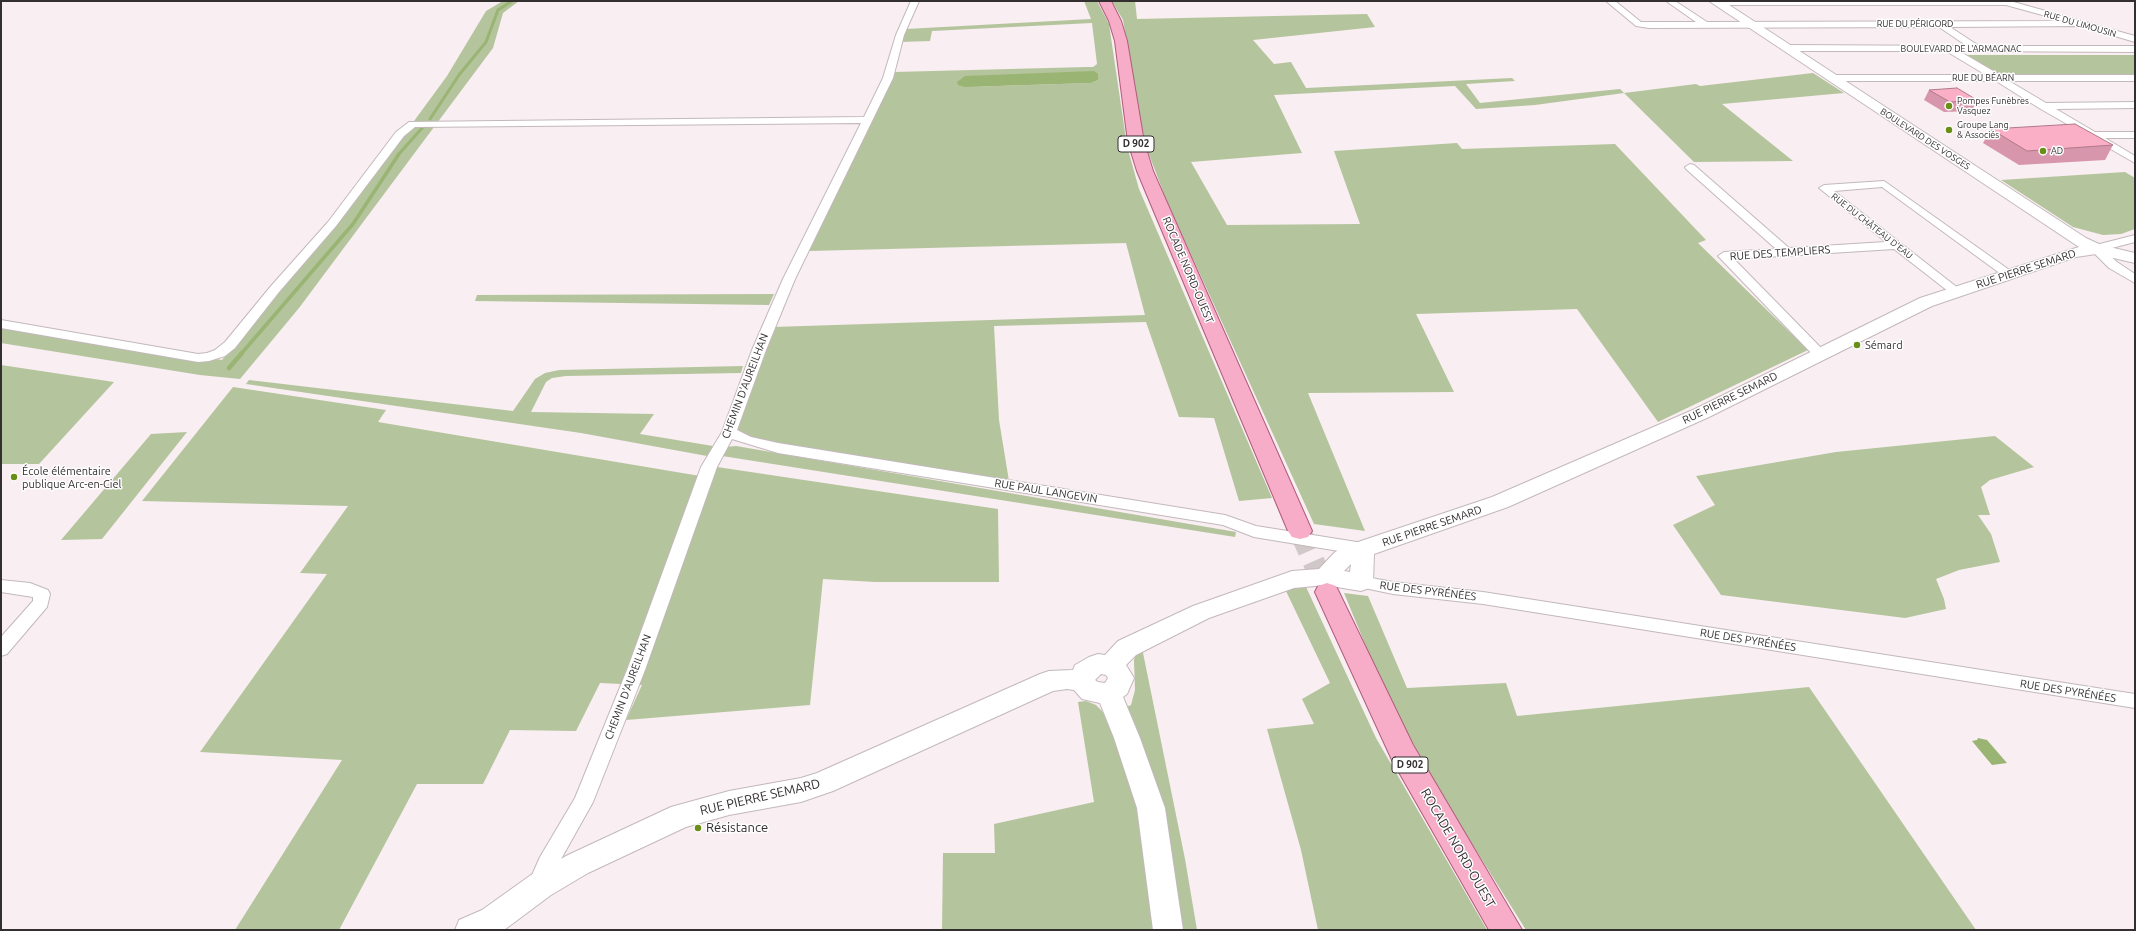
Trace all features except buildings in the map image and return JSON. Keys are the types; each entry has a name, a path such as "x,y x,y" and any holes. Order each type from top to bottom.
{"main road":[{"name":"ROCADE NORD-OUEST","path":"1105,1 1116,21 1121,41 1136,142 1145,171 1300,531"},
{"name":"BOULEVARD DES VOSGES","path":"1716,2 2080,241 2096,249"},
{"path":"2096,249 2135,258"},
{"name":"RUE PIERRE SEMARD","path":"1326,585 1343,558 1363,549 1500,502 1702,413 1926,302 2073,253 2096,249"},
{"path":"1110,666 1127,648 1201,612 1292,580 1326,585 1361,582 1363,549"},
{"name":"ROCADE NORD-OUEST","path":"1326,585 1402,752 1506,930"},
{"path":"1098,664 1110,666 1119,673 1121,683 1114,691 1109,694 1091,692 1087,690 1082,681 1084,672 1088,668 1098,664"},
{"name":"RUE PIERRE SEMARD","path":"470,930 493,920 541,885 578,864 681,816 728,803 801,790 824,783 1049,681 1067,679 1082,681"},
{"path":"1109,694 1127,738 1151,808 1168,930"}],"street":[{"name":"CHEMIN D'AUREILHAN","path":"541,885 540,882 546,864 583,802 636,670 709,467 729,432 759,350 789,279 888,78 900,35 915,1"},
{"name":"RUE DU PÉRIGORD","path":"1610,1 1643,25 2080,24"},
{"path":"1670,1 1705,25"},
{"name":"RUE DU LIMOUSIN","path":"1716,2 2003,2 2135,39"},
{"path":"1907,2 1978,49"},
{"name":"BOULEVARD DE L'ARMAGNAC","path":"1786,48 2135,49"},
{"path":"1949,49 1995,78 2135,160"},
{"name":"RUE DU BÉARN","path":"1831,78 2135,78"},
{"path":"2042,106 2135,105"},
{"path":"1,324 198,358 209,357 220,353 230,345 275,289 332,224 400,134 413,124 866,120"},
{"path":"2094,136 2135,136"},
{"path":"1690,167 1786,252"},
{"name":"RUE DU CHÂTEAU D'EAU","path":"1957,292 1824,188 1884,184 2009,274"},
{"path":"2096,249 2135,238"},
{"name":"RUE DES TEMPLIERS","path":"1820,354 1724,256 1897,245"},
{"name":"BOULEVARD DES VOSGES","path":"2096,249 2113,265 2135,279"},
{"name":"RUE PAUL LANGEVIN","path":"729,432 746,440 778,448 1225,520 1254,531 1363,549"},
{"name":"RUE DES PYRÉNÉES","path":"1361,582 1393,588 1483,598 2135,701"},
{"path":"1,586 30,589 42,594 41,603 1,649"}],"shaded area":[{"path":"503,1 519,1 503,13 493,48 299,308 240,379 200,375 1,343 1,321 222,360 300,268 395,147 447,76 486,11"},
{"path":"1084,1 1097,1 1109,24 1127,146 1139,189 1272,498 1239,501 1214,418 1179,417 1146,322 994,326 999,420 1009,481 752,439 741,434 738,429 738,417 773,327 1145,315 1126,243 809,251 894,72 1093,67 1097,64 1092,23 932,31 930,41 900,42 906,29 1091,19","holes":["1098,80 1091,83 965,87"]},
{"path":"1112,1 1135,1 1137,19 1367,14 1375,27 1253,40 1274,64 1291,62 1306,88 1512,78 1515,81 1466,84 1480,103 1620,89 1624,93 1535,105 1476,109 1455,86 1274,95 1302,153 1191,162 1227,225 1360,224 1334,151 1457,143 1462,149 1615,144 1706,240 1698,243 1808,350 1658,422 1577,309 1416,314 1454,392 1308,393 1365,531 1314,524 1168,204 1148,152 1139,115 1123,20"},
{"path":"1966,55 2135,55 2135,76 1998,76"},
{"path":"1094,71 1098,74 1098,80 1091,83 965,87 958,85 957,82 965,76"},
{"path":"1813,73 1844,93 1722,104 1793,161 1694,162 1624,93 1696,84 1700,86"},
{"path":"2125,172 2135,178 2135,229 2121,234 2103,235 2073,227 2001,180"},
{"path":"774,294 769,305 475,301 477,295"},
{"path":"1,365 114,382 39,464 1,464"},
{"path":"743,366 741,373 566,376 552,378 546,382 531,412 654,414 640,434 713,446 707,456 581,433 246,384 249,380 513,411 535,379 545,373 559,370"},
{"path":"233,387 386,410 378,422 712,478 717,467 998,509 999,582 875,582 823,579 810,705 626,720 642,685 600,683 576,731 510,730 483,784 417,784 339,930 235,930 342,760 200,752 327,574 300,573 348,506 142,501"},
{"path":"187,432 102,539 61,540 151,434"},
{"path":"1995,436 2034,467 1990,480 1981,487 1990,515 1978,515 1991,534 2000,562 1959,570 1936,579 1944,599 1946,609 1905,618 1721,595 1673,525 1715,505 1696,476 1836,452"},
{"path":"736,446 1236,532 1235,537 716,455 726,447"},
{"path":"1306,587 1376,738 1487,930 1318,930 1301,850 1267,729 1314,724 1302,699 1330,683 1285,589"},
{"path":"1344,593 1368,596 1407,688 1506,683 1517,716 1809,687 1976,930 1526,930 1447,804 1386,695"},
{"path":"1142,648 1185,859 1197,930 1178,930 1126,707 1131,705 1135,690 1134,660 1137,650"},
{"path":"1086,701 1096,705 1102,711 1119,741 1142,808 1156,930 942,930 943,853 995,853 994,824 1094,802 1078,702"},
{"path":"1978,738 1987,740 2007,763 1992,765 1972,741 1977,740"}],"waterway":[{"path":"430,119 459,75 486,42 498,10 512,1"},
{"path":"398,155 423,127"},
{"path":"241,354 353,224 399,154"},
{"path":"229,368 242,353"}],"tunnel":[{"path":"1300,531 1327,592"}],"place":[{"name":"Pompes Funèbres Vasquez","path":"1949,106"},
{"name":"Groupe Lang & Associés","path":"1949,130"},
{"name":"AD","path":"2043,151"},
{"name":"Sémard","path":"1857,345"},
{"name":"École élémentaire publique Arc-en-Ciel","path":"14,477"},
{"name":"Résistance","path":"698,828"}]}
